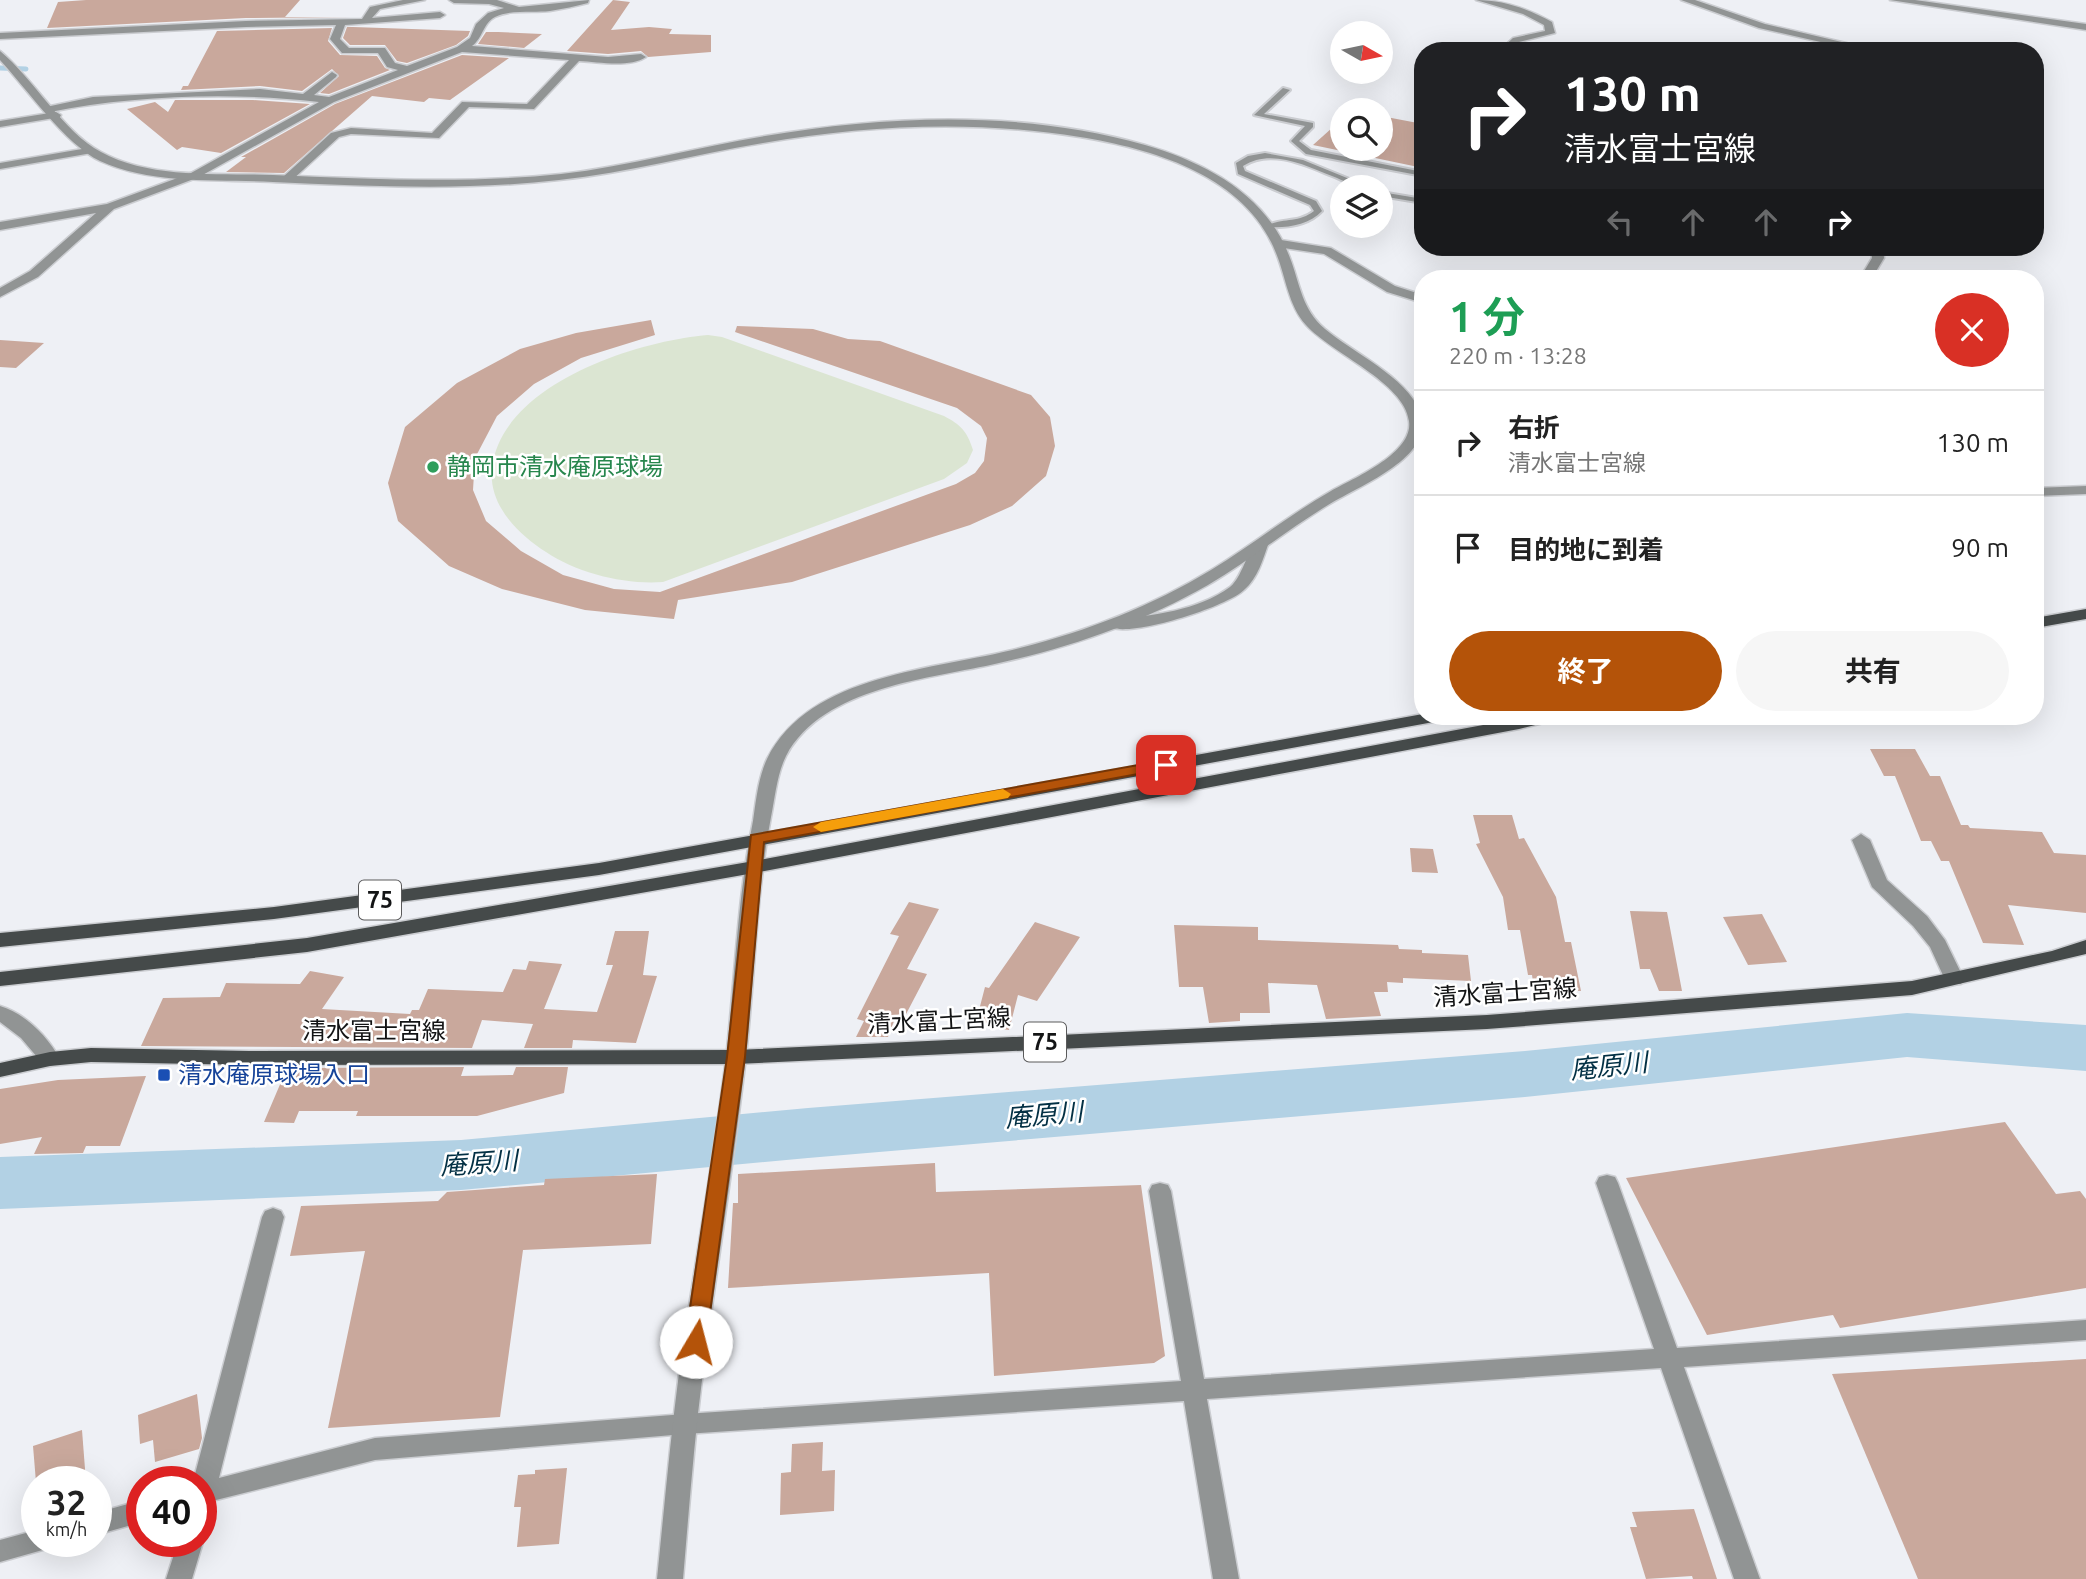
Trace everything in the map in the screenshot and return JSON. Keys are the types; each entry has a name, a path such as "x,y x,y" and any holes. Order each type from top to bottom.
{"main road":[{"path":"2044,621 2086,614"},
{"name":"75","path":"0,940 133,929 426,894 599,869 1414,721"},
{"name":"75","path":"0,979 307,946 754,867 1514,725"},
{"name":"清水富士宮線","path":"0,1070 50,1059 91,1055 248,1058 736,1057 1487,1022 1912,988 2086,947"}],"street":[{"path":"365,22 378,6 420,0"},
{"path":"454,0 490,1 515,8"},
{"path":"1481,0 1526,12 1549,24 1550,33 1514,42"},
{"path":"1686,0 1762,26 1834,42"},
{"path":"1895,0 2086,27"},
{"path":"515,8 512,10 549,8 585,1"},
{"path":"0,226 110,206 195,175 330,100 461,49 479,35 479,26 483,20 515,8"},
{"path":"0,36 246,24 341,24 440,15"},
{"path":"341,24 335,38 346,51 381,50 391,65 409,70"},
{"path":"461,49 532,52 608,60 641,57"},
{"path":"0,54 6,68 53,112 88,151 148,170 195,175 412,184 504,181 617,169 757,141 832,130 908,125 995,125 1077,134 1161,154 1220,181 1254,205 1272,225 1281,244 1297,300 1308,320 1338,347 1397,389 1414,412"},
{"path":"287,179 335,135 351,131 435,136 466,104 530,107 576,58"},
{"path":"307,96 332,75"},
{"path":"0,124 93,100 260,92 330,100"},
{"path":"0,166 88,151"},
{"path":"0,293 34,274 110,206"},
{"path":"1281,244 1327,251 1391,289 1414,296"},
{"path":"670,1579 685,1424 736,1057 756,839 775,759 800,723 814,712 855,692 1010,656 1114,625 1180,594 1301,514 1384,465 1405,450 1414,437"},
{"path":"2044,492 2086,490"},
{"path":"1114,625 1154,620 1222,599 1238,588 1249,572 1262,542"},
{"path":"1861,839 1879,883 1920,921 1938,945 1954,979"},
{"path":"0,1013 38,1040 50,1059"},
{"path":"1607,1183 1747,1579"},
{"path":"1160,1191 1226,1579"},
{"path":"209,1466 273,1217"},
{"path":"217,1491 375,1449 685,1424 2086,1330"},
{"path":"0,1551 21,1545"},
{"path":"179,1579 186,1557"}],"lane":[{"path":"1286,90 1258,115 1310,125 1295,141 1309,152 1414,172"},
{"path":"1272,225 1299,223 1312,218 1318,211 1313,202 1241,172 1238,165 1244,159 1270,155 1286,157 1333,175"},
{"path":"1393,196 1414,200"}],"green space":[{"path":"708,335 722,337 944,416 966,433 973,450 967,463 944,479 663,582 633,582 587,572 535,545 507,517 495,494 492,481 492,468 501,438 520,413 546,391 577,372 645,346"}],"building":[{"path":"300,0 285,17 351,17 246,18 47,28 58,2"},
{"path":"613,0 630,2 611,30 649,27 672,29 669,34 711,35 711,52 648,57 641,51 608,54 567,51"},
{"path":"347,27 470,31 468,36 456,45 407,63 397,61 385,45 350,45 343,38"},
{"path":"332,28 328,41 340,55 377,56 385,68 390,70 329,94 320,93 339,76 332,69 302,91 260,86 181,90 183,86 188,86 217,31"},
{"path":"486,32 542,34 524,48 478,44"},
{"path":"462,55 509,58 450,100 429,98 424,102 372,96 284,173 226,172 246,157 241,157 335,104"},
{"path":"175,100 253,100 310,104 221,153 182,147 177,150 127,109 155,102 168,112"},
{"path":"1393,118 1414,122 1414,166 1390,161 1393,161"},
{"path":"1330,130 1330,149 1313,145"},
{"name":"静岡市清水庵原球場","path":"651,320 655,335 581,358 534,384 497,416 475,458 473,490 486,521 521,551 563,575 614,589 660,592 956,484 975,473 984,461 987,438 981,426 957,408 735,332 737,326 813,329 848,339 880,341 1031,395 1050,417 1055,446 1046,476 1012,506 970,525 792,582 678,600 674,619 585,610 502,589 449,566 398,521 388,483 405,427 457,383 520,349 576,333"},
{"path":"0,340 44,343 16,368 0,367"},
{"path":"1870,749 1915,749 1930,776 1940,776 1961,825 1968,825 1970,828 2042,832 2054,853 2086,855 2086,913 2008,905 2024,945 1983,943 1949,861 1941,861 1931,841 1921,841 1895,776 1884,776"},
{"path":"1473,815 1512,815 1519,839 1524,838 1556,897 1565,942 1571,942 1581,991 1534,989 1532,975 1528,975 1520,930 1508,930 1503,897 1476,844 1480,843"},
{"path":"1410,848 1433,849 1438,873 1412,872"},
{"path":"909,902 939,909 907,969 927,974 904,1018 896,1016 888,1037 856,1037 864,1021 857,1019 899,936 890,934"},
{"path":"1630,911 1667,912 1682,991 1659,991 1650,969 1640,969"},
{"path":"1762,914 1787,962 1748,965 1723,917"},
{"path":"1035,922 1080,937 1037,1001 1018,995 1009,1030 981,1026 985,1014 978,1014 985,987 989,988"},
{"path":"1174,925 1258,927 1258,940 1398,945 1399,949 1422,950 1422,953 1468,955 1471,981 1403,978 1403,983 1387,982 1388,992 1374,992 1381,1016 1326,1019 1317,985 1268,983 1270,1013 1240,1013 1240,1021 1209,1023 1203,987 1179,987"},
{"path":"615,931 649,931 643,975 657,976 636,1043 573,1040 572,1048 524,1048 533,1024 482,1020 472,1048 141,1046 163,998 220,997 226,983 300,984 310,971 344,977 322,1009 410,1014 412,1010 419,1010 428,989 503,992 513,969 526,970 529,961 562,964 544,1009 597,1012 613,965 606,965"},
{"path":"464,1067 461,1076 513,1075 516,1067 568,1067 564,1093 477,1116 356,1116 358,1111 299,1111 294,1123 264,1122 287,1068"},
{"path":"146,1076 120,1146 86,1146 83,1153 34,1154 42,1137 0,1144 0,1089 58,1080"},
{"path":"2005,1122 2056,1194 2080,1191 2086,1199 2086,1288 1840,1328 1833,1315 1707,1335 1626,1178"},
{"path":"935,1163 936,1192 1141,1185 1165,1356 1154,1363 994,1376 989,1273 728,1288 733,1203 738,1203 738,1174"},
{"path":"657,1174 651,1244 523,1250 500,1417 328,1428 365,1251 290,1256 301,1206 438,1201 447,1192 544,1185 545,1179"},
{"path":"2086,1359 2086,1579 1918,1579 1832,1374"},
{"path":"197,1394 202,1438 199,1449 155,1462 153,1440 140,1444 138,1415"},
{"path":"82,1430 85,1466 35,1466 33,1446"},
{"path":"823,1442 822,1471 835,1470 834,1511 780,1515 781,1473 791,1472 792,1444"},
{"path":"567,1468 559,1544 517,1547 521,1507 514,1507 518,1475 535,1474 535,1470"},
{"path":"1694,1509 1717,1579 1693,1579 1692,1576 1646,1579 1630,1527 1637,1527 1632,1512"}],"waterway":[{"path":"0,68 26,69"},
{"name":"庵原川","path":"0,1183 461,1165 808,1133 1525,1074 1907,1035 2086,1048"}],"slow traffic":[{"path":"821,827 1003,794"}],"place":[{"name":"静岡市清水庵原球場","path":"433,467"},
{"name":"清水庵原球場入口","path":"164,1075"}],"route":[{"path":"696,1342 736,1057 756,839 1166,765"}]}
